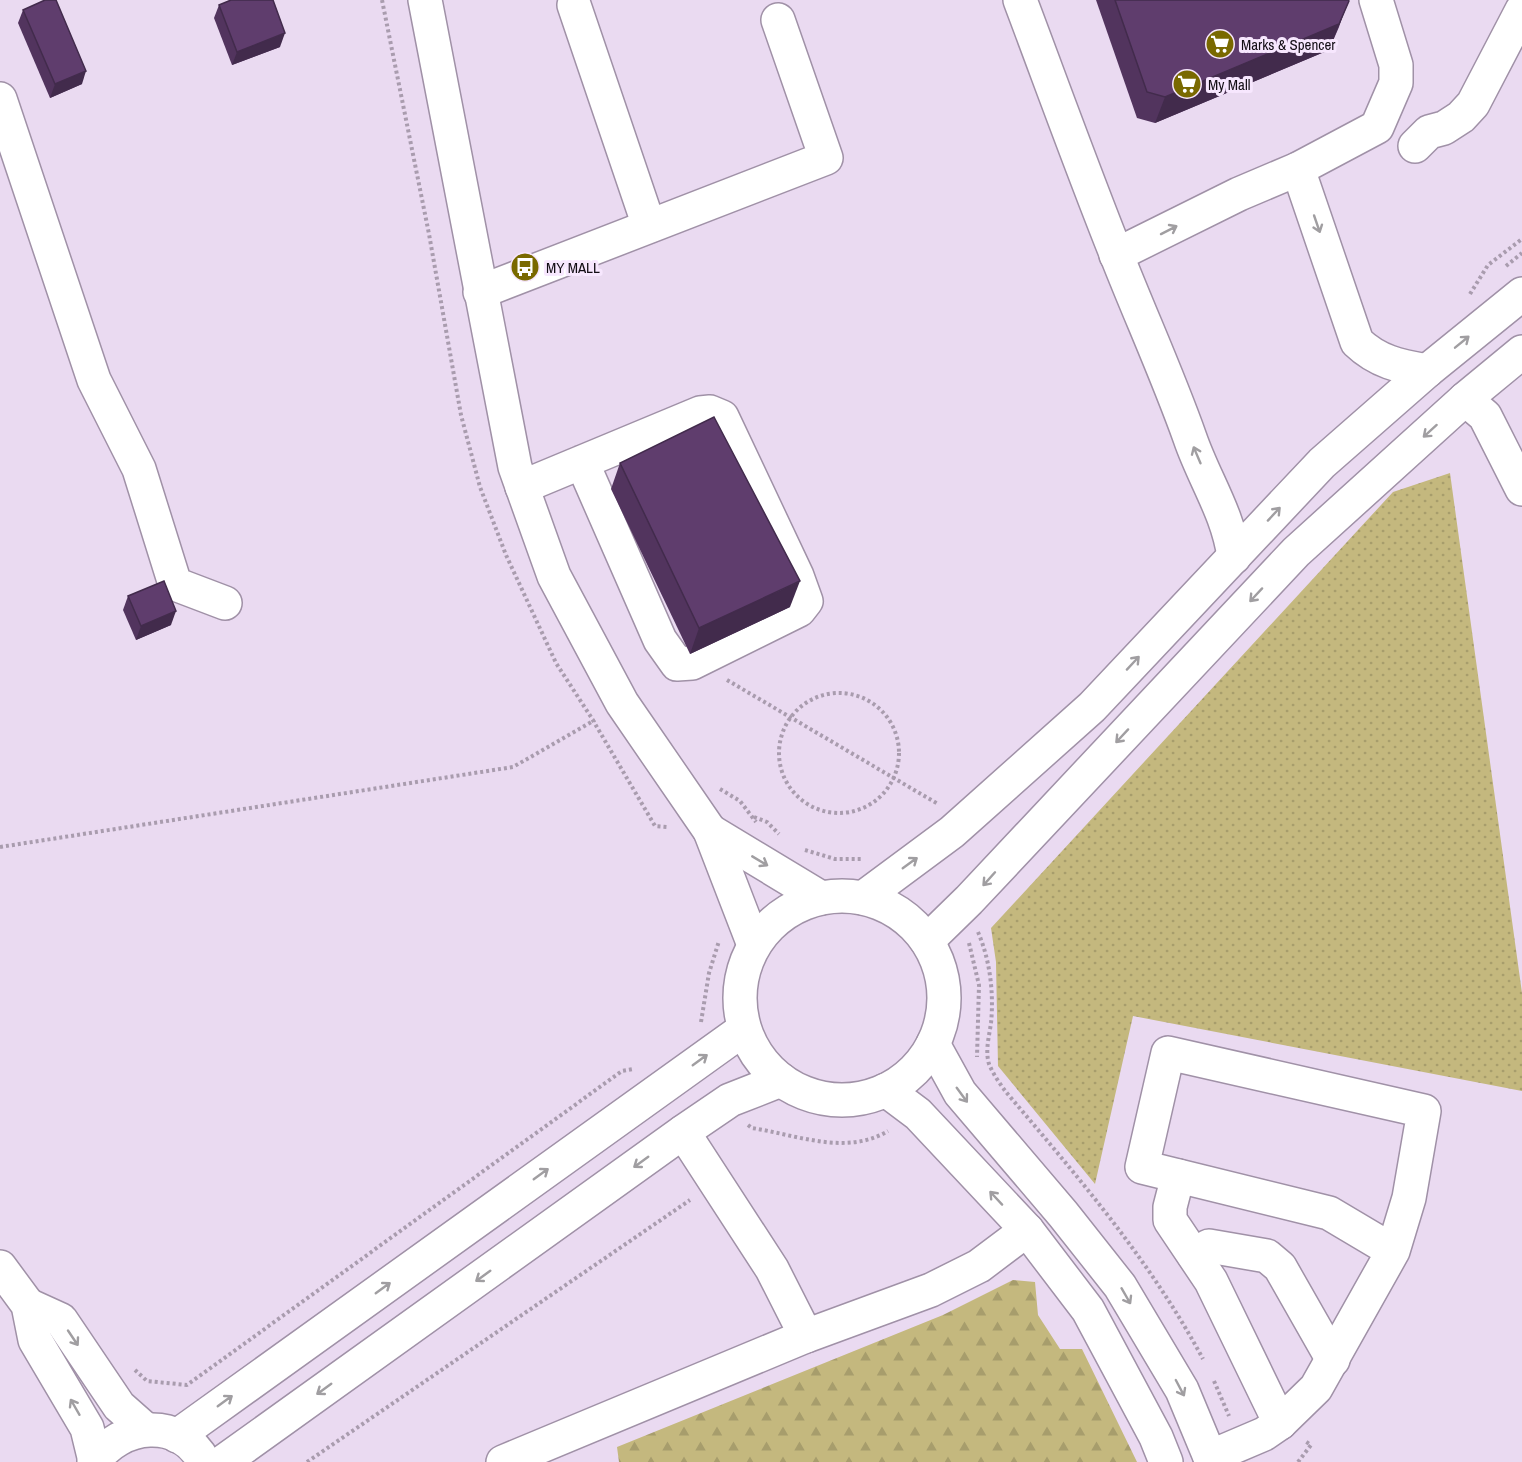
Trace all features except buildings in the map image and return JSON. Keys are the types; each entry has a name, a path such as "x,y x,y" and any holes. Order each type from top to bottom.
{"street":[{"path":"425,0 506,429 522,488 554,576 622,703 710,831 754,945"},
{"path":"1020,0 1116,255 1175,396 1196,454 1222,508 1231,533 1234,557"},
{"path":"1116,255 1239,194 1298,169 1377,127 1396,83 1396,64 1376,0"},
{"path":"574,5 649,226"},
{"path":"1414,146 1429,132 1444,128 1461,117 1473,104 1522,10"},
{"path":"480,292 826,158 778,20"},
{"path":"0,99 94,380 139,469 175,584 225,603"},
{"path":"1298,169 1356,342 1369,354 1396,366 1427,371"},
{"path":"863,898 952,832 1092,707 1322,464 1427,371 1522,294"},
{"path":"927,941 969,900 1296,552 1465,399 1522,352"},
{"path":"1465,399 1485,416 1522,489"},
{"path":"522,488 582,462 700,412 710,412 722,417 797,576 806,601 799,610 692,663 677,664 660,640 582,462"},
{"path":"710,831 821,898"},
{"path":"821,898 863,898 883,904 901,914 927,941 938,964 943,984 944,1004 933,1044 921,1062 905,1078 886,1090 865,1097 843,1099 821,1097 800,1091 781,1080 759,1057 744,1029 740,1007 740,986 754,945 767,928 783,915 801,904 821,898"},
{"path":"177,1436 744,1029"},
{"path":"933,1044 960,1093 1063,1214 1120,1286 1182,1390 1211,1459 1264,1434 1280,1423 1316,1388 1392,1251 1409,1198 1424,1111 1168,1053 1142,1167 1329,1213 1392,1251"},
{"path":"223,1462 683,1132 730,1100 781,1080"},
{"path":"886,1090 918,1114 1027,1230 1088,1310 1156,1437 1166,1462"},
{"path":"683,1132 772,1269 806,1336"},
{"path":"1178,1176 1170,1207 1170,1220 1211,1281 1280,1423"},
{"path":"503,1462 806,1336 931,1290 979,1266 1027,1230"},
{"path":"1194,1255 1209,1246 1267,1256 1280,1267 1332,1360"},
{"path":"0,1267 28,1305 35,1340 87,1428 94,1462"},
{"path":"28,1305 62,1320 119,1406 145,1429"},
{"path":"94,1462 114,1440 145,1429 162,1430 177,1436 191,1445 204,1462"}],"path":[{"path":"1466,301 1488,265 1522,238"},
{"path":"722,677 940,805"},
{"path":"837,693 857,695 875,704 889,719 898,737 900,757 894,777 884,793 859,808 831,812 812,807 796,795 785,779 779,761 780,741 791,717 800,707 817,697 837,693"},
{"path":"0,847 513,767 600,716"},
{"path":"740,801 758,824"},
{"path":"753,816 767,822 786,841"},
{"path":"796,846 835,859 873,858"},
{"path":"976,927 990,974 991,1022"},
{"path":"700,1026 709,973 721,936"},
{"path":"969,942 980,985 977,1058"},
{"path":"134,1368 147,1381 187,1385 622,1071 644,1068"},
{"path":"730,1100 752,1128 808,1141 840,1143 873,1140 918,1114"},
{"path":"307,1462 637,1235 690,1200 696,1201"}],"green space":[{"path":"1450,473 1522,993 1522,1091 1133,1016 1095,1184 998,1066 996,962 991,928 1393,492"},
{"path":"1013,1280 1035,1282 1038,1315 1060,1349 1082,1349 1137,1462 619,1462 617,1447 943,1315"}],"place":[{"name":"Marks & Spencer","path":"1220,44"},
{"name":"My Mall","path":"1187,84"},
{"name":"MY MALL","path":"525,267"}]}
